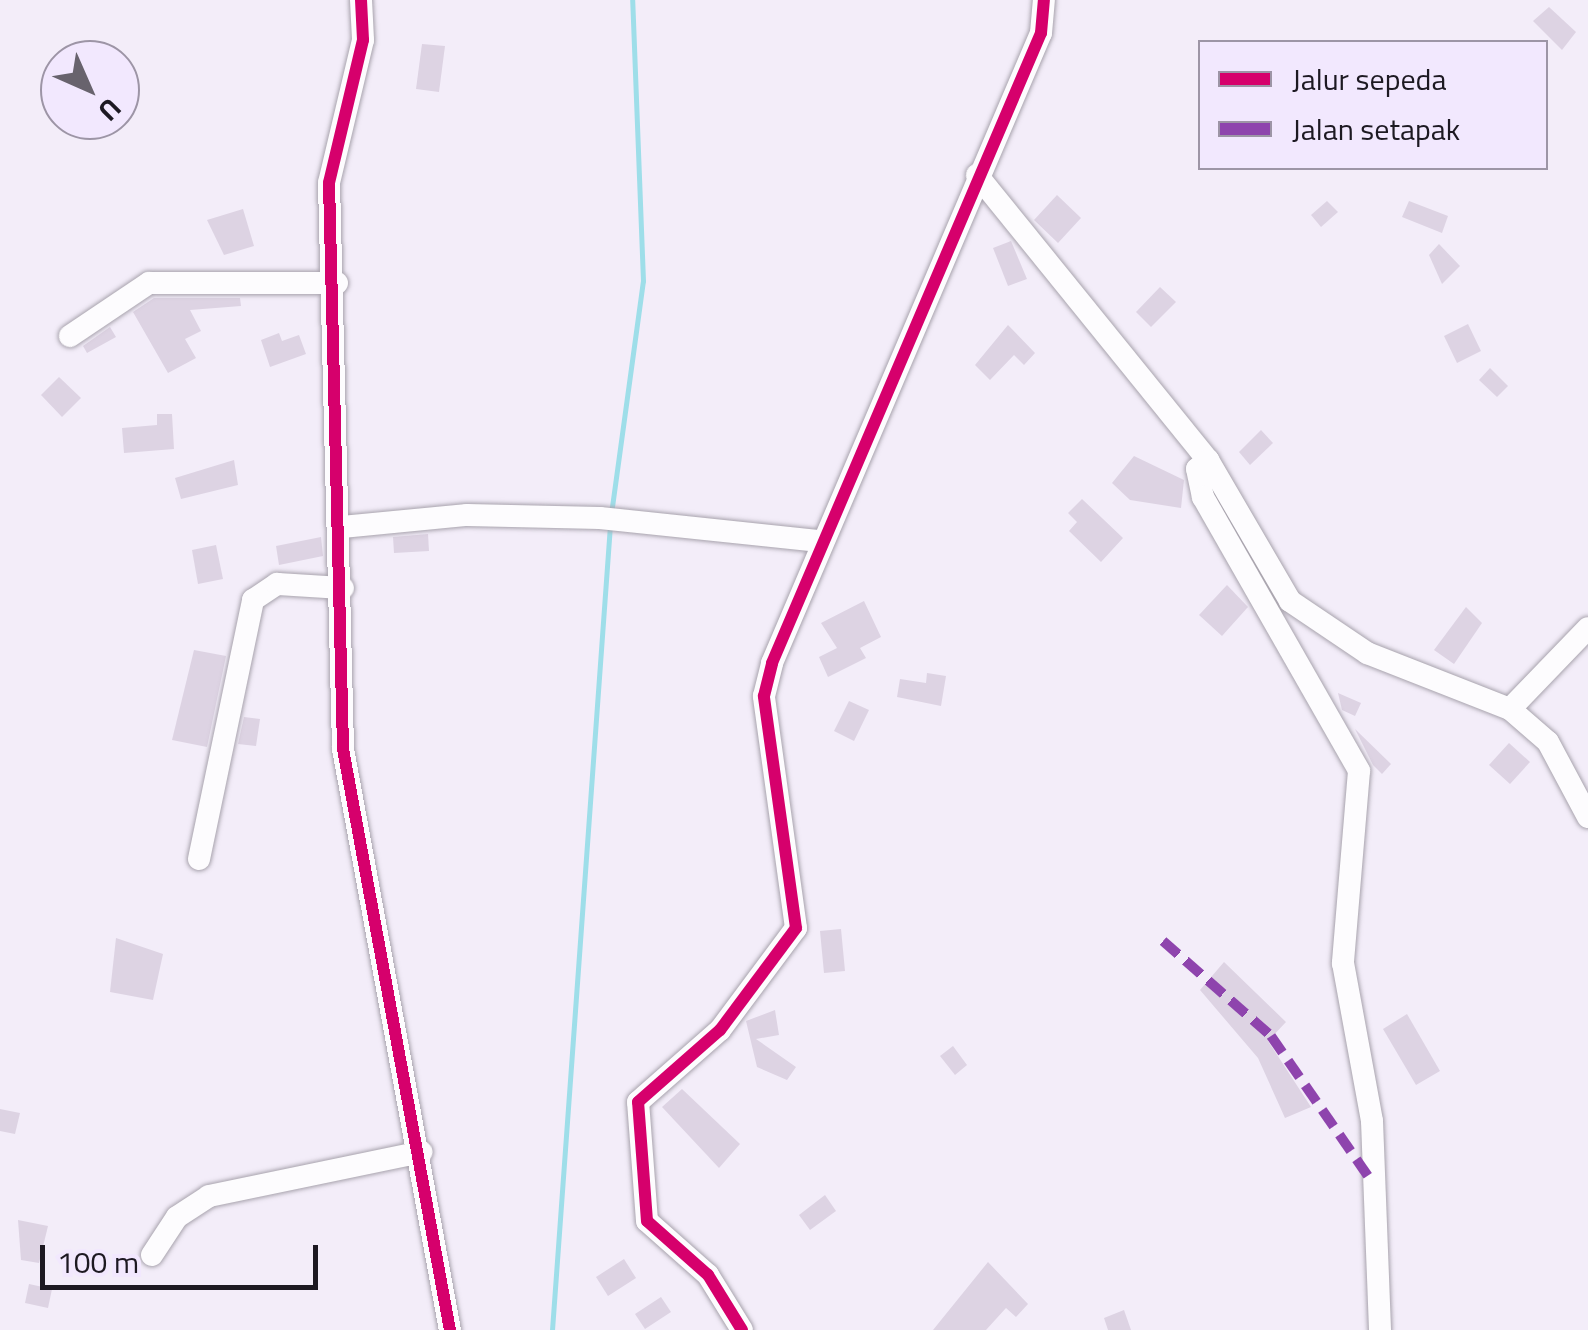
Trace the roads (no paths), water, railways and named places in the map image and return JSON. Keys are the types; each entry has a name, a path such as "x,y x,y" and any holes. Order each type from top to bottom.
{"street":[{"path":"361,0 363,40 330,151 338,283 343,749 374,950 422,1152 450,1330"},
{"path":"742,1330 708,1275 648,1221 635,1117 638,1102 720,1030 780,960 796,928 764,696 820,541 1040,33 1044,0"},
{"path":"977,175 1208,460 1313,624 1510,709 1548,742 1588,817"},
{"path":"70,336 149,283 338,283"},
{"path":"1208,460 1197,468 1203,497 1359,771 1344,963 1372,1120 1380,1330"},
{"path":"342,527 467,515 600,518 820,541"},
{"path":"199,860 253,600 277,584 343,588"},
{"path":"1510,709 1588,628"},
{"path":"152,1255 177,1217 209,1196 422,1152"}],"waterway":[{"path":"611,514 643,281 632,0"},
{"path":"552,1330 610,525"}]}
